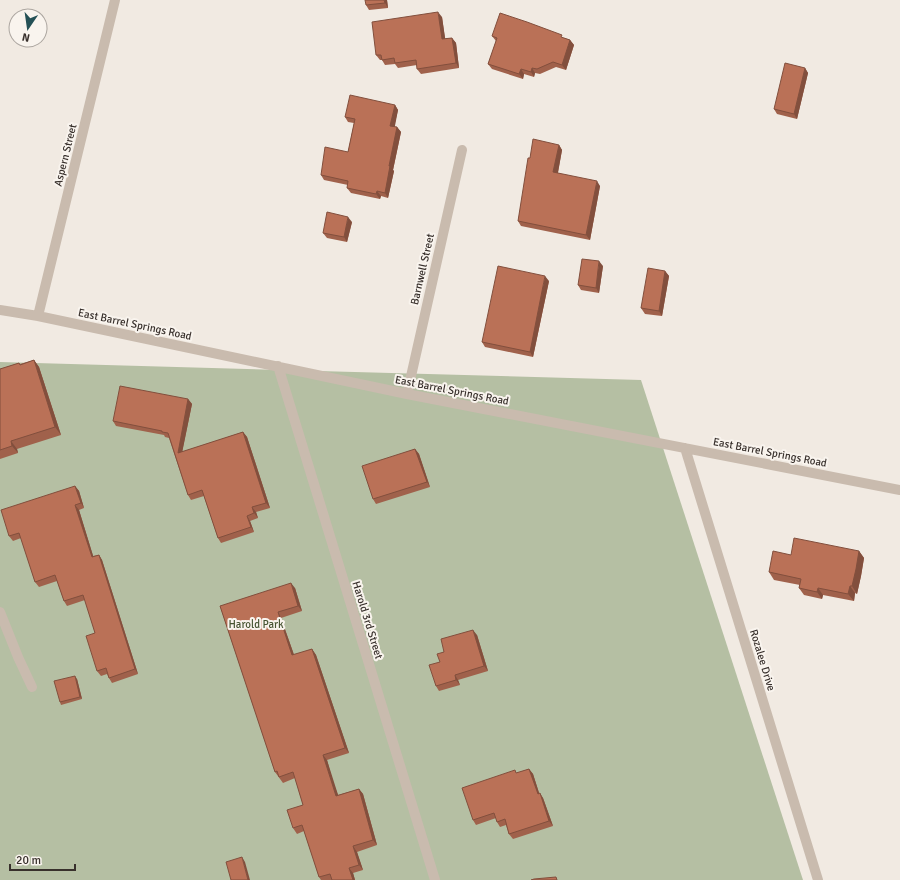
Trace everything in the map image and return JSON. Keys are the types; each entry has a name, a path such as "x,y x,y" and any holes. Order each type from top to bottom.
{"street":[{"name":"Aspern Street","path":"38,316 115,0"},
{"name":"Barnwell Street","path":"407,394 462,150"},
{"name":"East Barrel Springs Road","path":"0,310 38,316 407,394 900,490"},
{"name":"Harold 3rd Street","path":"278,366 435,880"},
{"name":"Rozalee Drive","path":"685,448 818,880"},
{"path":"0,612 32,688"}],"green space":[{"name":"Harold Park","path":"0,362 641,380 803,880 0,880"}],"building":[{"path":"365,0 384,0 385,3 366,5"},
{"path":"438,12 442,39 452,38 456,63 417,69 416,60 395,63 394,58 382,60 381,55 376,55 372,22"},
{"path":"500,13 562,35 561,37 570,40 562,65 553,62 537,69 532,68 531,72 521,69 519,74 488,64 497,38 492,36"},
{"path":"785,63 805,68 794,114 774,109"},
{"path":"350,95 395,105 390,126 397,127 385,193 377,191 376,194 347,188 348,181 321,175 325,147 348,152 355,119 345,117"},
{"path":"533,139 559,145 553,172 597,181 586,235 518,221 528,158 530,158"},
{"path":"327,212 348,217 344,237 323,233"},
{"path":"582,259 599,261 596,288 578,285"},
{"path":"498,266 545,276 530,352 482,342"},
{"path":"648,268 665,271 659,311 641,308"},
{"path":"34,360 55,427 11,441 12,446 0,450 0,369 19,363 20,365"},
{"path":"120,386 188,399 178,453 243,432 266,503 252,507 254,513 247,516 251,527 218,538 202,490 188,495 168,433 113,421"},
{"path":"415,449 427,482 373,499 362,466"},
{"path":"75,486 81,503 75,505 92,557 99,555 135,669 109,678 106,668 97,671 86,636 95,633 83,595 64,601 55,575 35,582 19,533 9,536 1,510"},
{"path":"794,538 859,551 852,586 850,586 848,594 818,588 817,592 799,588 801,579 769,572 773,551 791,555"},
{"path":"291,583 298,606 278,612 289,646 292,655 312,649 345,748 323,755 336,796 359,789 373,840 353,846 359,865 349,868 353,880 332,880 330,874 319,877 302,825 293,828 287,810 303,805 293,772 279,777 277,771 275,772 220,606"},
{"path":"473,630 484,666 455,675 456,680 436,686 429,665 440,662 437,654 444,652 441,639"},
{"path":"75,676 80,697 60,702 54,681"},
{"path":"529,769 538,794 540,793 549,821 509,834 505,819 497,822 494,813 473,820 462,788 515,770 516,773"},
{"path":"242,857 248,880 231,880 226,862"},
{"path":"556,877 557,880 531,880 534,879"}]}
